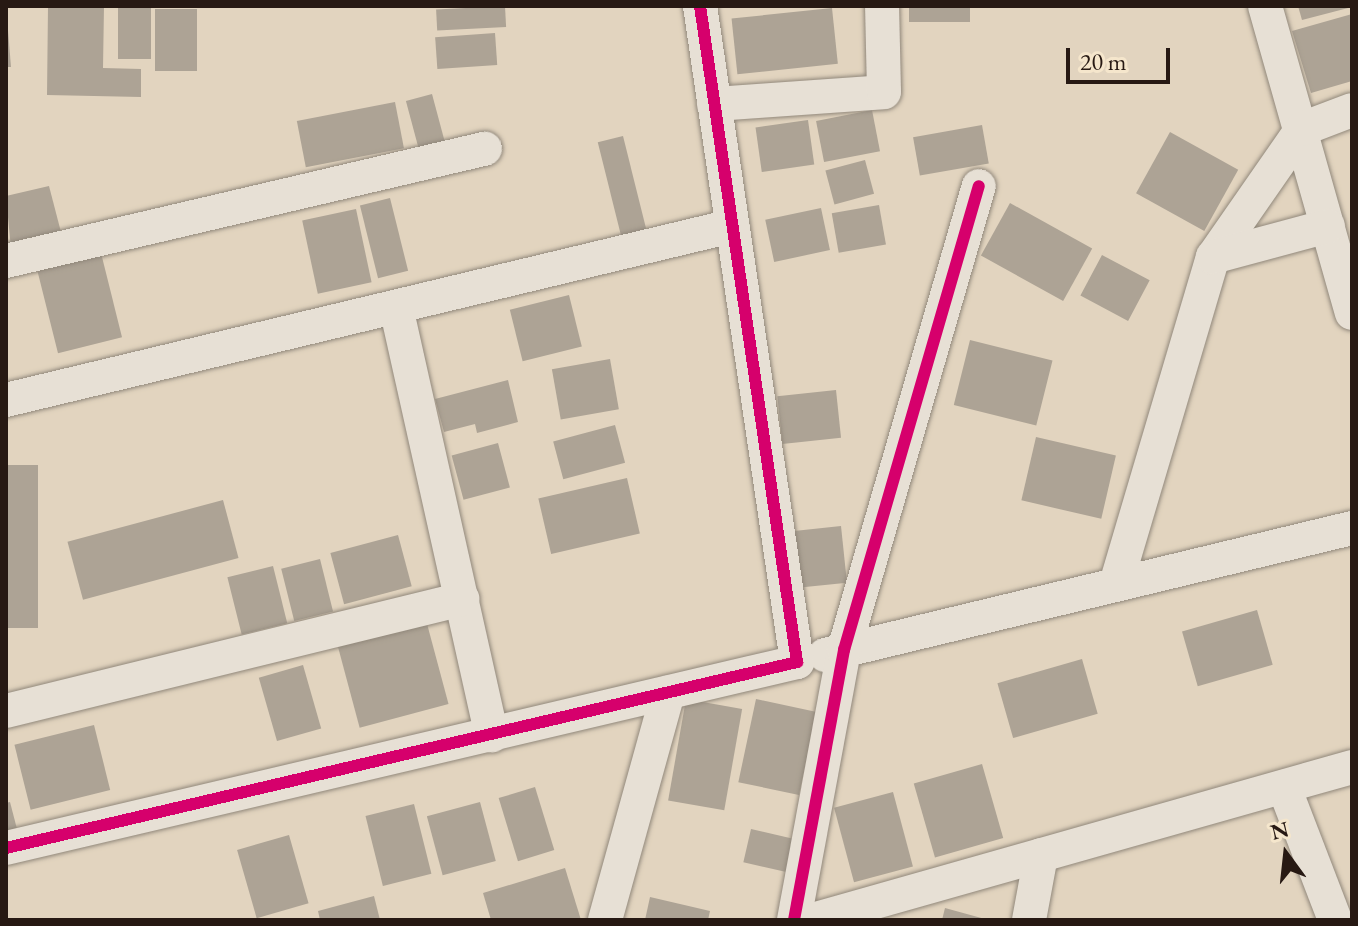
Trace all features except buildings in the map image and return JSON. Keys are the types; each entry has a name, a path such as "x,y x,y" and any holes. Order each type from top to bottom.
{"street":[{"path":"700,6 797,662"},
{"path":"714,104 884,92 882,6"},
{"path":"1265,6 1352,313"},
{"path":"1116,584 1213,257 1302,129 1352,110"},
{"path":"6,261 485,149"},
{"path":"794,920 844,650 979,186"},
{"path":"6,400 732,226"},
{"path":"1213,257 1328,226"},
{"path":"396,307 492,735"},
{"path":"6,848 492,735 1352,528"},
{"path":"6,711 462,599"},
{"path":"605,920 668,693"},
{"path":"812,920 1352,767"},
{"path":"1284,787 1335,920"},
{"path":"1029,920 1041,855"}],"cycle path":[{"path":"6,848 797,662 700,6"},
{"path":"794,920 844,650 979,186"}]}
